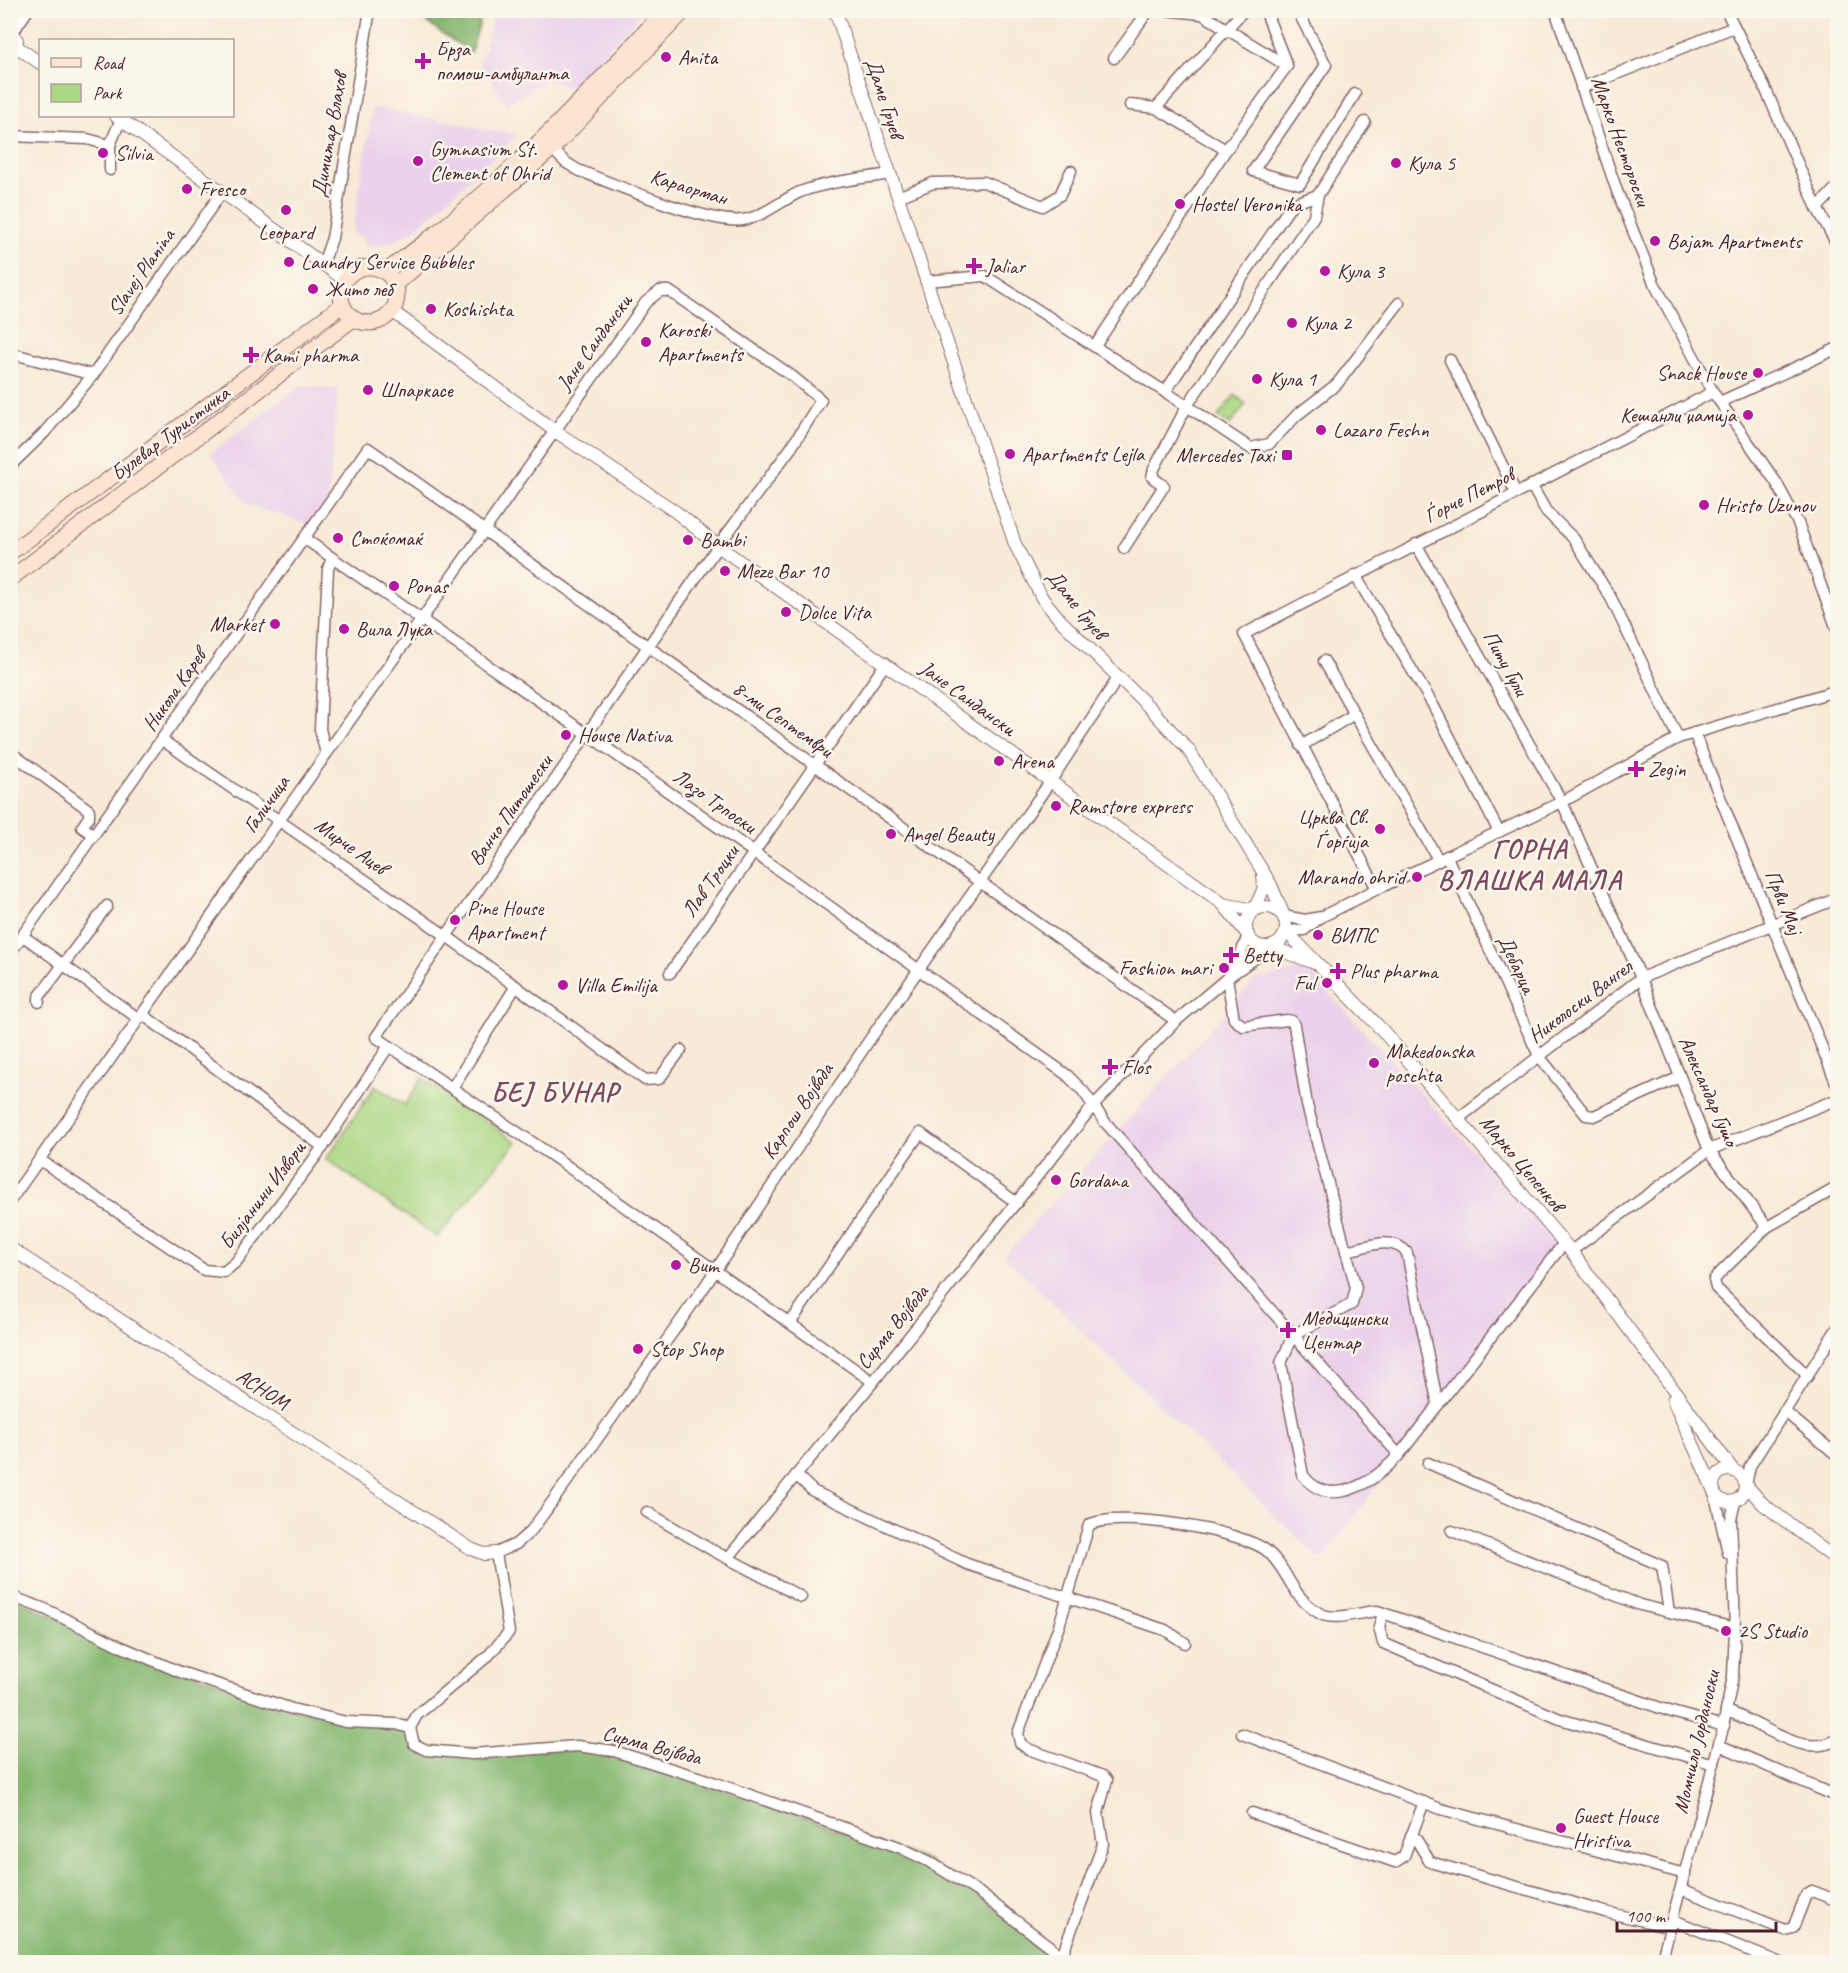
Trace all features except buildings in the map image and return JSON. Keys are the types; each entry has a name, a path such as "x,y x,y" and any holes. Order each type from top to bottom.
{"main road":[{"path":"385,272 429,240 507,172 586,94 664,10"},
{"path":"395,285 552,149 685,10"},
{"path":"368,266 385,272 395,285 397,294 392,311 381,321 370,324 353,319 342,305 340,296 345,280 357,269 368,266"},
{"name":"Булевар Туристичка","path":"10,553 342,305"},
{"name":"Булевар Туристичка","path":"10,579 353,319"}],"street":[{"path":"28,10 12,31 18,40 13,48 39,62"},
{"name":"Димитар Влахов","path":"323,264 332,238 370,10"},
{"name":"Даме Груев","path":"836,10 1015,544 1027,572 1042,598 1061,621 1188,749 1279,899 1284,916"},
{"path":"1114,58 1149,10"},
{"path":"1164,10 1202,14 1287,66"},
{"path":"1156,108 1244,10"},
{"path":"1265,10 1287,66"},
{"path":"1298,10 1326,65 1253,171 1300,184 1355,94"},
{"name":"Марко Нестороски","path":"1555,10 1617,191 1654,283 1713,392 1776,482 1798,523 1838,632"},
{"path":"1726,10 1766,90 1817,208 1838,246"},
{"path":"1581,88 1734,27"},
{"path":"1095,346 1226,150 1287,66"},
{"path":"1130,105 1156,108 1226,150"},
{"path":"110,170 110,145 118,117 345,280"},
{"path":"1124,548 1164,486 1152,477 1154,469 1187,406 1314,216 1318,195 1365,122"},
{"path":"10,136 87,139 110,145"},
{"name":"Караорман","path":"552,149 578,170 684,209 727,220 744,220 783,200 823,184 890,174"},
{"path":"898,196 933,183 984,182 1043,206 1060,195 1071,171"},
{"path":"1817,208 1838,186"},
{"name":"Slavej Planina","path":"10,466 44,433 93,375 222,192"},
{"path":"1165,392 1292,204 1318,195"},
{"path":"926,281 985,276 1250,448 1269,444 1297,414 1337,384 1399,303"},
{"name":"Јане Сандански","path":"555,431 646,302 660,291 669,291 677,296 792,376 821,400 791,448 718,546"},
{"name":"Јане Сандански","path":"392,311 555,431 676,513 718,546 1223,904 1248,935"},
{"path":"1720,402 1838,348"},
{"path":"10,353 93,375"},
{"path":"1450,360 1516,493"},
{"name":"Ѓорче Петров","path":"1301,746 1244,634 1416,543 1713,392"},
{"name":"Галичица","path":"10,1201 278,819 555,431"},
{"name":"8-ми Септември","path":"369,448 484,532 1176,1021"},
{"name":"Никола Карев","path":"10,953 369,448"},
{"path":"1531,485 1546,511 1574,539 1611,598 1678,738"},
{"name":"Лазо Трпоски","path":"305,538 587,734 1067,1075 1094,1105 1105,1122 1398,1455"},
{"name":"Питу Гули","path":"1416,543 1562,802"},
{"name":"Ванчо Питошески","path":"388,1047 376,1037 718,546"},
{"path":"326,754 320,729 328,569 332,558"},
{"path":"1355,575 1433,705 1499,832"},
{"path":"1324,661 1353,715 1443,859"},
{"name":"Лав Троцки","path":"670,973 886,663"},
{"name":"Карпош Војвода","path":"496,1554 516,1544 537,1523 714,1271 919,969 1050,782 1118,678"},
{"path":"1286,931 1296,932 1311,926 1321,917 1377,889 1562,802 1678,738 1838,690"},
{"path":"1353,715 1301,746 1377,889"},
{"name":"Први Мај","path":"1694,733 1838,1087"},
{"name":"Мирче Ацев","path":"162,740 445,935 645,1080 659,1079 681,1050"},
{"path":"10,752 89,810 89,817 82,827 94,835"},
{"name":"Александар Гушо","path":"1562,802 1641,978 1710,1150 1767,1227"},
{"name":"Дебарца","path":"1443,859 1539,1056 1586,1115 1594,1116 1680,1077"},
{"path":"1263,873 1264,888 1247,921 1248,935 1239,959 1227,978 1234,1019 1238,1024 1287,1020 1292,1021 1294,1025 1307,1105 1356,1288 1353,1304 1293,1335 1281,1363 1303,1475 1312,1488 1322,1493 1362,1486 1385,1470 1567,1247 1710,1150 1838,1099"},
{"name":"Николоски Вангел","path":"1459,1118 1641,978 1838,898"},
{"name":"Јане Сандански","path":"1223,904 1254,910"},
{"path":"39,1002 39,997 107,906"},
{"path":"1254,910 1260,907 1274,908 1284,916 1305,920 1321,917"},
{"path":"1271,947 1281,941 1286,931 1284,916"},
{"path":"1306,951 1311,926"},
{"path":"1286,931 1317,964"},
{"path":"1248,935 1255,944 1271,947 1317,964"},
{"path":"23,936 140,1016 323,1147"},
{"name":"Сирма Војвода","path":"728,1558 873,1382 1094,1105 1176,1021 1227,978 1271,947"},
{"name":"Марко Цепенков","path":"1317,964 1346,990 1459,1118 1567,1247 1659,1372"},
{"path":"452,1088 516,986"},
{"path":"388,1047 557,1159 873,1382"},
{"name":"Билјанини Извори","path":"40,1160 204,1270 224,1272 236,1263 323,1147 388,1047"},
{"path":"791,1322 920,1133 1017,1203"},
{"path":"1808,1376 1716,1288 1714,1280 1767,1227 1838,1187"},
{"path":"1346,1251 1391,1242 1400,1245 1407,1253 1438,1405"},
{"name":"АСНОМ","path":"10,1248 471,1549 484,1554 496,1554"},
{"path":"1731,1562 1731,1519 1737,1500 1746,1485 1750,1466 1838,1327"},
{"path":"1659,1372 1763,1504 1838,1561"},
{"path":"1659,1372 1714,1491 1731,1562"},
{"path":"1784,1411 1838,1456"},
{"path":"1428,1462 1662,1566 1669,1612"},
{"path":"1750,1466 1717,1475 1714,1491 1720,1499 1763,1504"},
{"path":"796,1475 813,1491 956,1560 1165,1630 1185,1642"},
{"path":"647,1512 801,1597"},
{"path":"1066,1960 1103,1844 1098,1813 1107,1780 1103,1776 1028,1749 1020,1743 1018,1733 1046,1664 1089,1525 1097,1521 1116,1520 1208,1529 1237,1535 1265,1549 1282,1566 1296,1595 1319,1613 1330,1617 1377,1611 1675,1713 1724,1726"},
{"path":"1452,1531 1640,1605 1735,1628"},
{"path":"10,1596 58,1614 122,1647 180,1672 292,1709 346,1722 396,1724 411,1728 425,1707 488,1656 509,1632 496,1554"},
{"name":"Момчило Јорданоски","path":"1661,1962 1724,1726 1733,1676 1735,1628 1731,1562"},
{"path":"1383,1613 1379,1627 1383,1643 1560,1719 1714,1764"},
{"path":"1726,1711 1808,1747 1824,1746 1838,1739"},
{"name":"Сирма Војвода","path":"411,1728 411,1739 419,1747 453,1754 490,1754 577,1746 614,1751 878,1840 928,1861 978,1892 1066,1960"},
{"path":"1242,1734 1441,1809 1535,1833 1580,1848 1685,1874"},
{"path":"1719,1745 1838,1797"},
{"path":"1252,1813 1395,1862 1404,1856 1424,1802"},
{"path":"1411,1835 1430,1862 1605,1912 1672,1923 1778,1962"},
{"path":"1681,1889 1785,1930 1792,1928 1806,1895 1812,1891 1838,1901"}],"shaded area":[{"path":"495,10 644,11 572,88 547,79 507,104 480,64"},
{"path":"373,107 517,135 417,228 389,244 366,248 362,237 352,233"},
{"path":"302,385 338,389 328,504 313,526 247,504 210,453"},
{"name":"Медицински Центар","path":"1307,969 1560,1245 1321,1560 1004,1256 1256,979"}],"green space":[{"path":"414,11 483,11 471,53 427,23"},
{"path":"1235,395 1246,404 1230,425 1218,416"},
{"path":"422,1078 517,1142 437,1237 326,1159 375,1086 405,1105"},
{"path":"10,1596 122,1647 292,1709 410,1728 419,1747 614,1751 928,1861 1070,1962 11,1962"}],"place":[{"name":"Anita","path":"666,57"},
{"name":"Брза помош-амбуланта","path":"423,61"},
{"name":"Silvia","path":"103,153"},
{"name":"Gymnasium St. Clement of Ohrid","path":"418,161"},
{"name":"Кула 5","path":"1396,163"},
{"name":"Fresco","path":"187,189"},
{"name":"Hostel Veronika","path":"1180,204"},
{"name":"Leopard","path":"286,210"},
{"name":"Bajam Apartments","path":"1655,241"},
{"name":"Laundry Service Bubbles","path":"289,262"},
{"name":"Jaliar","path":"974,266"},
{"name":"Кула 3","path":"1325,271"},
{"name":"Жито леб","path":"313,289"},
{"name":"Koshishta","path":"431,309"},
{"name":"Кула 2","path":"1292,323"},
{"name":"Karoski Apartments","path":"646,342"},
{"name":"Kami pharma","path":"251,355"},
{"name":"Snack House","path":"1758,373"},
{"name":"Кула 1","path":"1257,379"},
{"name":"Шпаркасе","path":"368,390"},
{"name":"Кешанли џамија","path":"1748,415"},
{"name":"Lazaro Feshn","path":"1321,430"},
{"name":"Apartments Lejla","path":"1010,454"},
{"name":"Mercedes Taxi","path":"1287,455"},
{"name":"Hristo Uzunov","path":"1704,505"},
{"name":"Стоќомаќ","path":"338,538"},
{"name":"Bambi","path":"688,540"},
{"name":"Meze Bar 10","path":"725,571"},
{"name":"Ponas","path":"394,586"},
{"name":"Dolce Vita","path":"786,612"},
{"name":"Market","path":"275,624"},
{"name":"Вила Лука","path":"344,629"},
{"name":"House Nativa","path":"566,735"},
{"name":"Arena","path":"999,761"},
{"name":"Zegin","path":"1636,769"},
{"name":"Ramstore express","path":"1056,806"},
{"name":"Црква Св. Ѓoрѓијa","path":"1380,829"},
{"name":"Angel Beauty","path":"891,834"},
{"name":"Marando ohrid","path":"1417,877"},
{"name":"Pine House Apartment","path":"455,920"},
{"name":"ВИПС","path":"1318,935"},
{"name":"Betty","path":"1231,955"},
{"name":"Fashion mari","path":"1224,968"},
{"name":"Plus pharma","path":"1338,971"},
{"name":"Ful","path":"1327,983"},
{"name":"Villa Emilija","path":"563,985"},
{"name":"Makedonska poschta","path":"1374,1063"},
{"name":"Flos","path":"1110,1067"},
{"name":"Gordana","path":"1056,1180"},
{"name":"Bum","path":"676,1265"},
{"name":"Медицински Центар","path":"1288,1330"},
{"name":"Stop Shop","path":"638,1349"},
{"name":"2S Studio","path":"1726,1631"},
{"name":"Guest House Hristiva","path":"1561,1828"}],"district":[{"name":"ГОРНА ВЛАШКА МАЛА","path":"1530,864"},
{"name":"БЕЈ БУНАР","path":"555,1092"}]}
